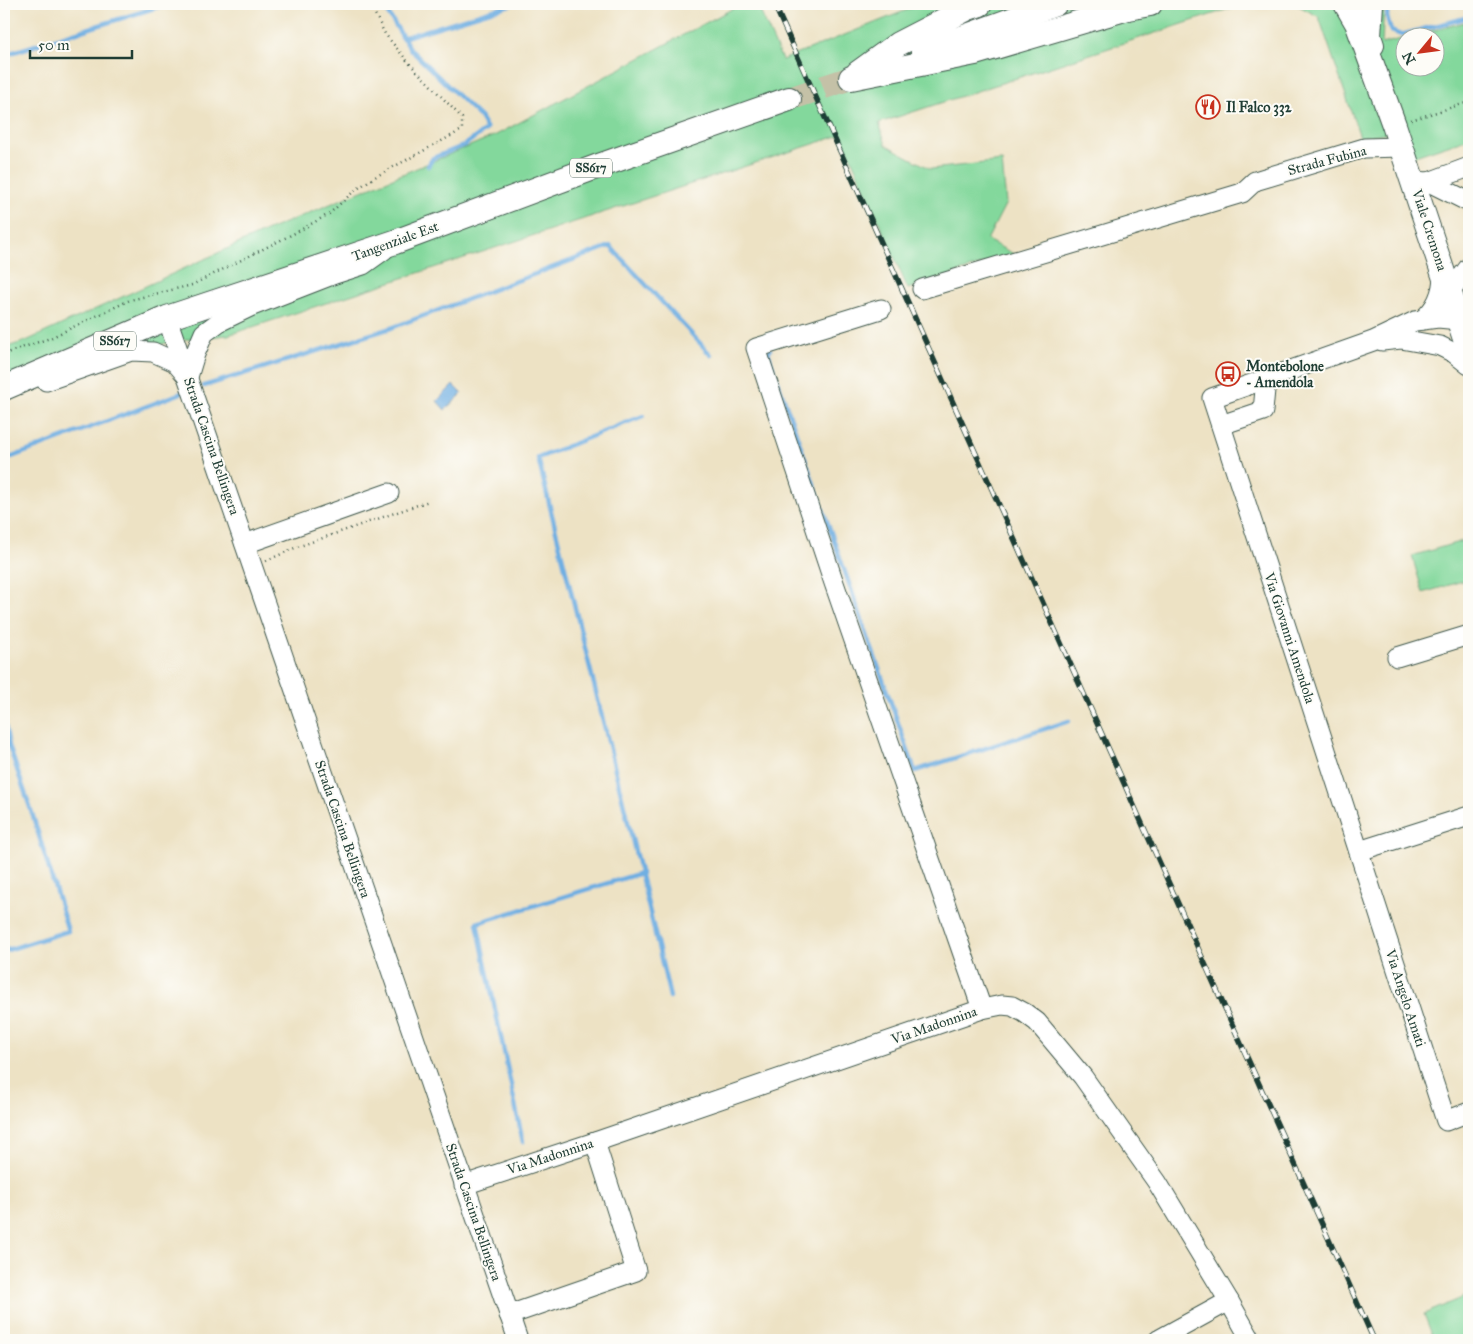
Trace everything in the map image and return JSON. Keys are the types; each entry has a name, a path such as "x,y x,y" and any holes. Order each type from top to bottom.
{"main road":[{"path":"851,78 898,44 968,8 980,4"},
{"path":"851,78 1055,4"},
{"path":"851,78 975,53 1128,8 1150,4"},
{"name":"Viale Cremona","path":"1346,4 1356,23 1394,127 1421,181 1469,351"},
{"name":"Viale Cremona","path":"1371,4 1369,36 1394,127"},
{"name":"Tangenziale Est","path":"6,387 168,318 395,242 596,167 789,99"}],"street":[{"name":"Strada Fubina","path":"922,289 1242,193 1255,181 1364,148 1394,127"},
{"path":"1421,181 1469,167"},
{"path":"1421,181 1469,202"},
{"path":"188,377 204,333 219,322 250,307 334,274 363,265 395,242"},
{"path":"1440,346 1448,339 1456,304 1469,267"},
{"name":"Via Giovanni Amendola","path":"1359,851 1212,398 1373,341 1415,321 1438,318 1456,304 1443,286 1438,302 1422,320"},
{"path":"881,309 756,348 834,583 982,1009"},
{"name":"Strada Cascina Bellingera","path":"168,318 518,1340"},
{"name":"Via Giovanni Amendola","path":"1373,341 1401,339 1440,346 1454,353 1469,365"},
{"path":"6,387 36,384 130,351 153,352 175,362 188,377"},
{"path":"1221,425 1263,411 1266,379"},
{"path":"246,544 389,493"},
{"path":"1397,657 1469,635"},
{"path":"1359,851 1469,816"},
{"name":"Via Angelo Amati","path":"1359,851 1446,1121 1469,1112"},
{"name":"Via Madonnina","path":"464,1185 982,1009 1002,1005 1012,1006 1037,1022 1084,1077 1157,1182 1251,1340"},
{"path":"509,1315 636,1271 595,1142"},
{"path":"1158,1340 1229,1301"}],"path":[{"path":"4,354 50,338 130,300 192,285 329,214 372,178 462,130 462,118 409,63 385,34 370,4"},
{"path":"1394,127 1469,102"},
{"path":"254,568 297,547 429,501"}],"green space":[{"path":"741,4 757,4 782,60 922,4 1244,4 879,123 886,145 931,169 1002,161 1006,203 987,240 1014,254 908,289 841,135 228,335 171,341 4,401 4,348 26,341 268,230 496,135"},
{"path":"1284,4 1384,4 1382,44 1396,40 1396,78 1446,78 1446,28 1443,28 1469,21 1469,138 1412,157 1405,130 1360,137 1319,17 1299,6"},
{"path":"1469,539 1469,579 1423,593 1412,556"},
{"path":"1469,1295 1469,1340 1434,1340 1424,1314"}],"water":[{"path":"453,385 462,394 445,410 437,401"}],"waterway":[{"path":"4,55 167,4"},
{"path":"382,4 411,50 480,117 487,129 463,146 433,158 428,166"},
{"path":"402,38 513,4"},
{"path":"1388,4 1387,17 1391,31 1401,35 1469,17"},
{"path":"204,386 391,328 610,246 711,355"},
{"path":"770,350 768,351 772,365 915,771 1069,721"},
{"path":"4,460 184,392"},
{"path":"643,416 538,458 670,997"},
{"path":"4,720 9,746 32,813 68,931 4,951"},
{"path":"523,1142 477,923 641,873"}],"tunnel":[{"path":"789,99 851,78"}],"railway":[{"path":"774,4 1374,1340"}],"place":[{"name":"Il Falco 332","path":"1208,107"},
{"name":"Montebolone - Amendola","path":"1228,374"}]}
